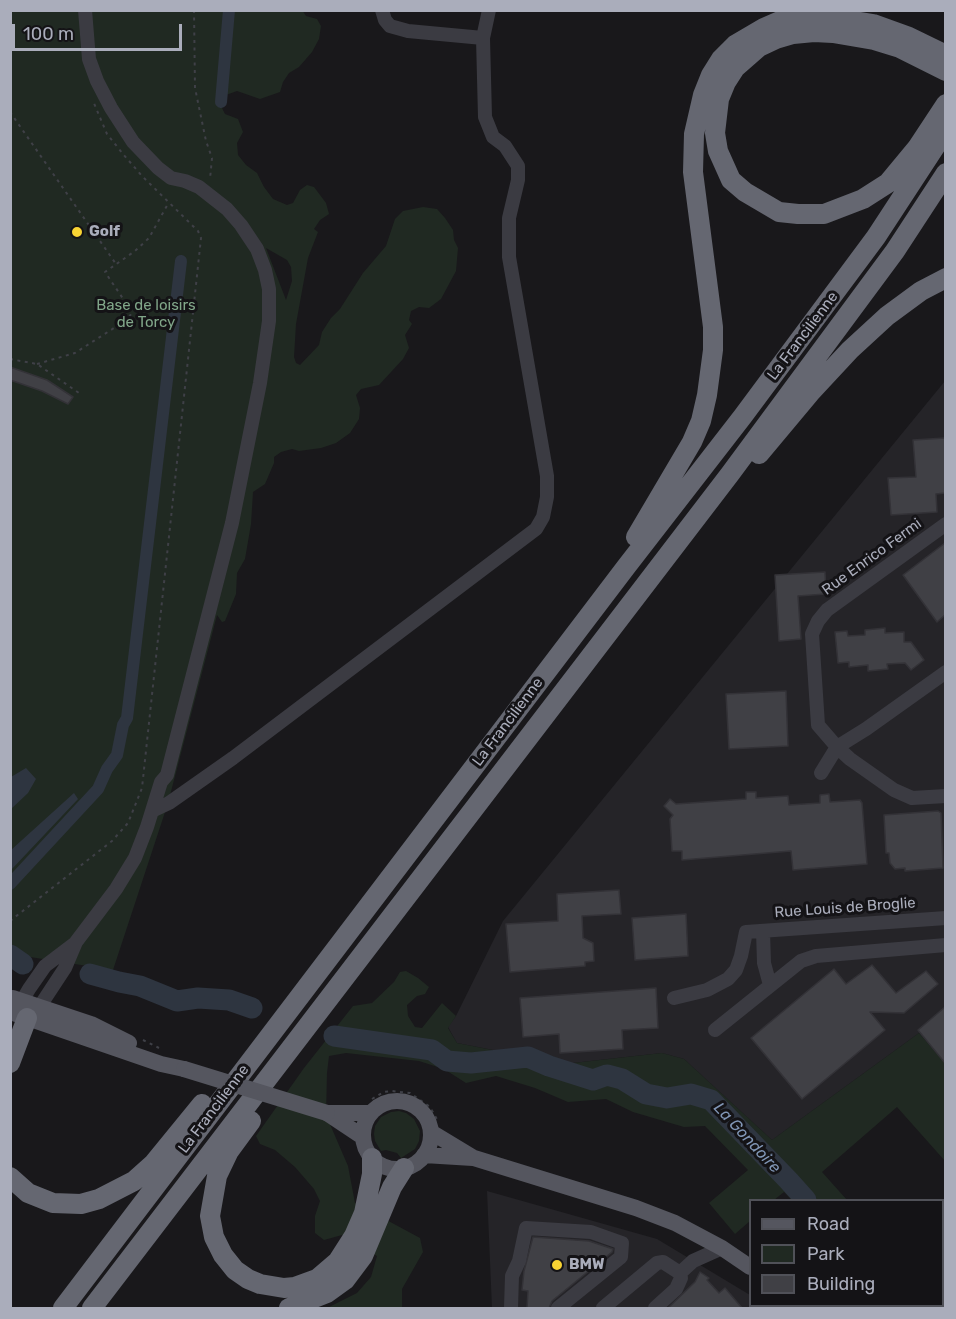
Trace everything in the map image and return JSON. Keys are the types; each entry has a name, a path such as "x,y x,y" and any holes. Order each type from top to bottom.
{"highway":[{"path":"626,567 630,546 692,442 701,421 707,395 713,350 713,327 693,172 697,115 711,75 721,59 750,35 780,21 799,18 836,18 873,24 909,37 940,61"},
{"path":"940,61 854,36 814,32 793,34 776,39 759,47 735,68 719,99 714,133 718,151 731,180 745,192 779,212 824,213 863,199 888,183 917,148 945,104"},
{"name":"La Francilienne","path":"63,1308 743,416 876,237 945,130"},
{"name":"La Francilienne","path":"92,1308 730,474 895,250 945,173"},
{"path":"730,474 757,457 810,393 857,343 887,316 945,278"},
{"path":"10,1064 22,1007"},
{"path":"10,1177 28,1193 39,1199 66,1205 99,1199 118,1191 134,1181 153,1164 245,1049 269,1038"},
{"path":"269,1076 263,1105 229,1151 217,1176 210,1205 211,1226 223,1255 248,1280 284,1288 306,1283 327,1272 338,1261 359,1226 369,1191 372,1158"},
{"path":"289,1308 327,1293 345,1280 363,1256 392,1187 404,1168"}],"main road":[{"path":"22,1007 91,1024 184,1069 327,1113 363,1137"},
{"path":"405,1102 423,1113 431,1132 430,1144 424,1155 415,1164 404,1168 386,1167 372,1158 365,1147 363,1137 365,1123 371,1113 384,1103 405,1102"},
{"path":"327,1113 371,1113"},
{"path":"431,1132 474,1158"},
{"path":"424,1155 474,1158 636,1208 675,1223 722,1248 749,1266"}],"street":[{"path":"85,10 90,59 97,81 133,142 148,159 171,178 193,184 235,217 257,249 268,280 269,321 260,383 232,523 167,775 161,782"},
{"path":"382,10 390,26 408,31 483,38"},
{"path":"153,811 170,803 233,758 536,529 543,517 547,497 547,476 509,257 509,218 518,180 518,166 505,146 493,137 485,117 483,38 489,10"},
{"path":"22,1007 65,968 76,942 116,889 135,858 153,811 161,782 160,773 226,522 254,383 263,306 260,274 253,256 240,235 212,205 191,191 175,187 171,178"},
{"name":"Rue Enrico Fermi","path":"837,747 818,725 812,634 818,621 827,610 945,524"},
{"path":"821,773 837,747 945,672"},
{"path":"837,747 872,775 904,796 912,798 945,796"},
{"name":"Rue Louis de Broglie","path":"674,999 707,990 729,979 736,970 746,932 945,918"},
{"path":"763,931 764,963 770,985"},
{"path":"22,1007 29,988 45,966 76,942"},
{"path":"715,1030 801,961 816,956 945,945"},
{"path":"511,1308 512,1276 519,1261 526,1228 591,1232 622,1243 621,1257 558,1308"},
{"path":"680,1272 693,1262 722,1248"},
{"path":"603,1308 657,1263 668,1263 680,1272 681,1283 655,1308"}],"path":[{"path":"194,10 195,88 212,164 207,193"},
{"path":"10,921 112,841 128,824 142,788 201,238 198,231 133,166 111,139 97,114 91,94"},
{"path":"10,112 116,264"},
{"path":"37,364 75,353 128,319 131,314 130,309 105,273 149,238 169,202"},
{"path":"10,359 37,364 79,393"},
{"path":"861,1308 876,1308"}],"shaded area":[{"path":"945,381 945,1063 919,1033 772,1140 684,1059 662,1053 564,1064 457,1043 448,1027 456,1016 503,921"},
{"path":"26,768 36,779 28,793 11,809 11,777"},
{"path":"74,793 78,799 11,870 11,850"},
{"path":"487,1191 657,1239 749,1294 749,1307 771,1308 492,1308"}],"green space":[{"name":"Base de loisirs de Torcy","path":"302,10 306,16 317,19 321,26 319,39 312,52 299,67 289,73 280,92 260,99 237,91 226,95 222,108 225,114 238,119 243,132 237,143 238,155 257,173 273,199 287,205 293,203 300,190 307,185 314,187 326,203 329,214 320,220 314,229 318,232 308,258 296,324 294,357 296,363 300,365 319,345 322,332 363,273 386,246 395,219 403,211 423,207 437,209 453,230 458,248 456,271 441,299 429,308 419,307 411,311 409,320 412,324 405,335 409,348 403,359 379,385 361,389 356,395 360,408 359,419 350,433 336,443 321,448 299,451 292,449 281,452 274,457 274,463 265,484 253,492 251,524 245,559 237,573 236,594 225,621 222,622 217,615 168,803 113,970 11,954 10,11","holes":["266,248 287,260 291,267 292,281 286,300"]},
{"path":"406,971 429,987 425,994 417,996 407,1005 408,1016 415,1027 422,1028 442,1003 456,1016 448,1028 457,1043 564,1064 662,1053 684,1059 772,1140 919,1033 945,1063 945,1161 897,1107 822,1172 846,1199 791,1199 784,1192 775,1199 749,1199 749,1222 735,1234 709,1203 748,1170 705,1126 684,1127 633,1112 606,1099 568,1102 535,1088 496,1076 466,1083 444,1069 419,1061 346,1053 329,1056 326,1115 348,1166 355,1203 420,1238 423,1252 402,1289 402,1308 327,1308 357,1293 371,1277 377,1256 342,1235 324,1240 315,1233 315,1216 320,1201 314,1189 295,1167 275,1150 260,1144 256,1136 304,1068 353,1006 372,1003 394,982 400,972"},
{"path":"399,1111 414,1119 420,1131 415,1149 401,1158 397,1153 381,1151 374,1134 375,1126 381,1117"}],"building":[{"path":"10,367 47,380 73,397 68,404 42,391 10,380"},
{"path":"945,438 945,493 936,494 937,512 891,515 888,478 916,477 913,440"},
{"path":"945,543 945,615 937,622 903,575"},
{"path":"825,572 826,594 798,596 801,639 779,641 775,575"},
{"path":"885,628 885,633 904,632 904,642 911,642 924,660 911,670 905,663 887,664 888,669 868,671 868,665 849,667 849,662 838,663 835,632 847,631 848,636 865,635 865,630"},
{"path":"786,691 788,746 729,749 726,694"},
{"path":"746,792 756,792 756,798 788,796 789,805 820,803 820,795 829,794 830,802 860,800 867,864 793,870 791,851 682,860 682,851 672,851 670,819 673,815 664,806 670,799 676,804 746,799"},
{"path":"938,811 941,813 943,868 905,871 905,868 895,869 890,863 889,853 886,853 884,815"},
{"path":"619,890 621,914 582,916 583,938 593,943 594,961 585,962 585,966 510,972 506,924 558,921 557,894"},
{"path":"686,914 688,956 635,960 632,918"},
{"path":"872,965 896,993 926,971 938,984 904,1013 870,1012 885,1030 802,1099 751,1038 834,969 846,984"},
{"path":"656,988 658,1028 622,1030 623,1049 560,1053 559,1034 523,1037 520,998"},
{"path":"945,1007 945,1063 918,1030"},
{"path":"533,1237 589,1241 613,1249 552,1301 549,1308 527,1308 528,1291 522,1290 524,1271"},
{"path":"700,1272 709,1278 707,1280 719,1293 725,1288 742,1308 668,1308 695,1282"}],"waterway":[{"path":"221,102 229,10"},
{"path":"10,884 98,789 107,769 117,755 123,725 127,718 181,261"},
{"name":"La Gondoire","path":"10,955 23,964"},
{"name":"La Gondoire","path":"90,974 140,986 177,1001 198,998 229,1000 252,1008"},
{"name":"La Gondoire","path":"334,1036 432,1050 447,1061 471,1063 528,1057 593,1080 607,1075 622,1079 646,1094 667,1098 691,1094 711,1100 805,1199"}],"place":[{"name":"Golf","path":"77,232"},
{"name":"BMW","path":"557,1265"}]}
